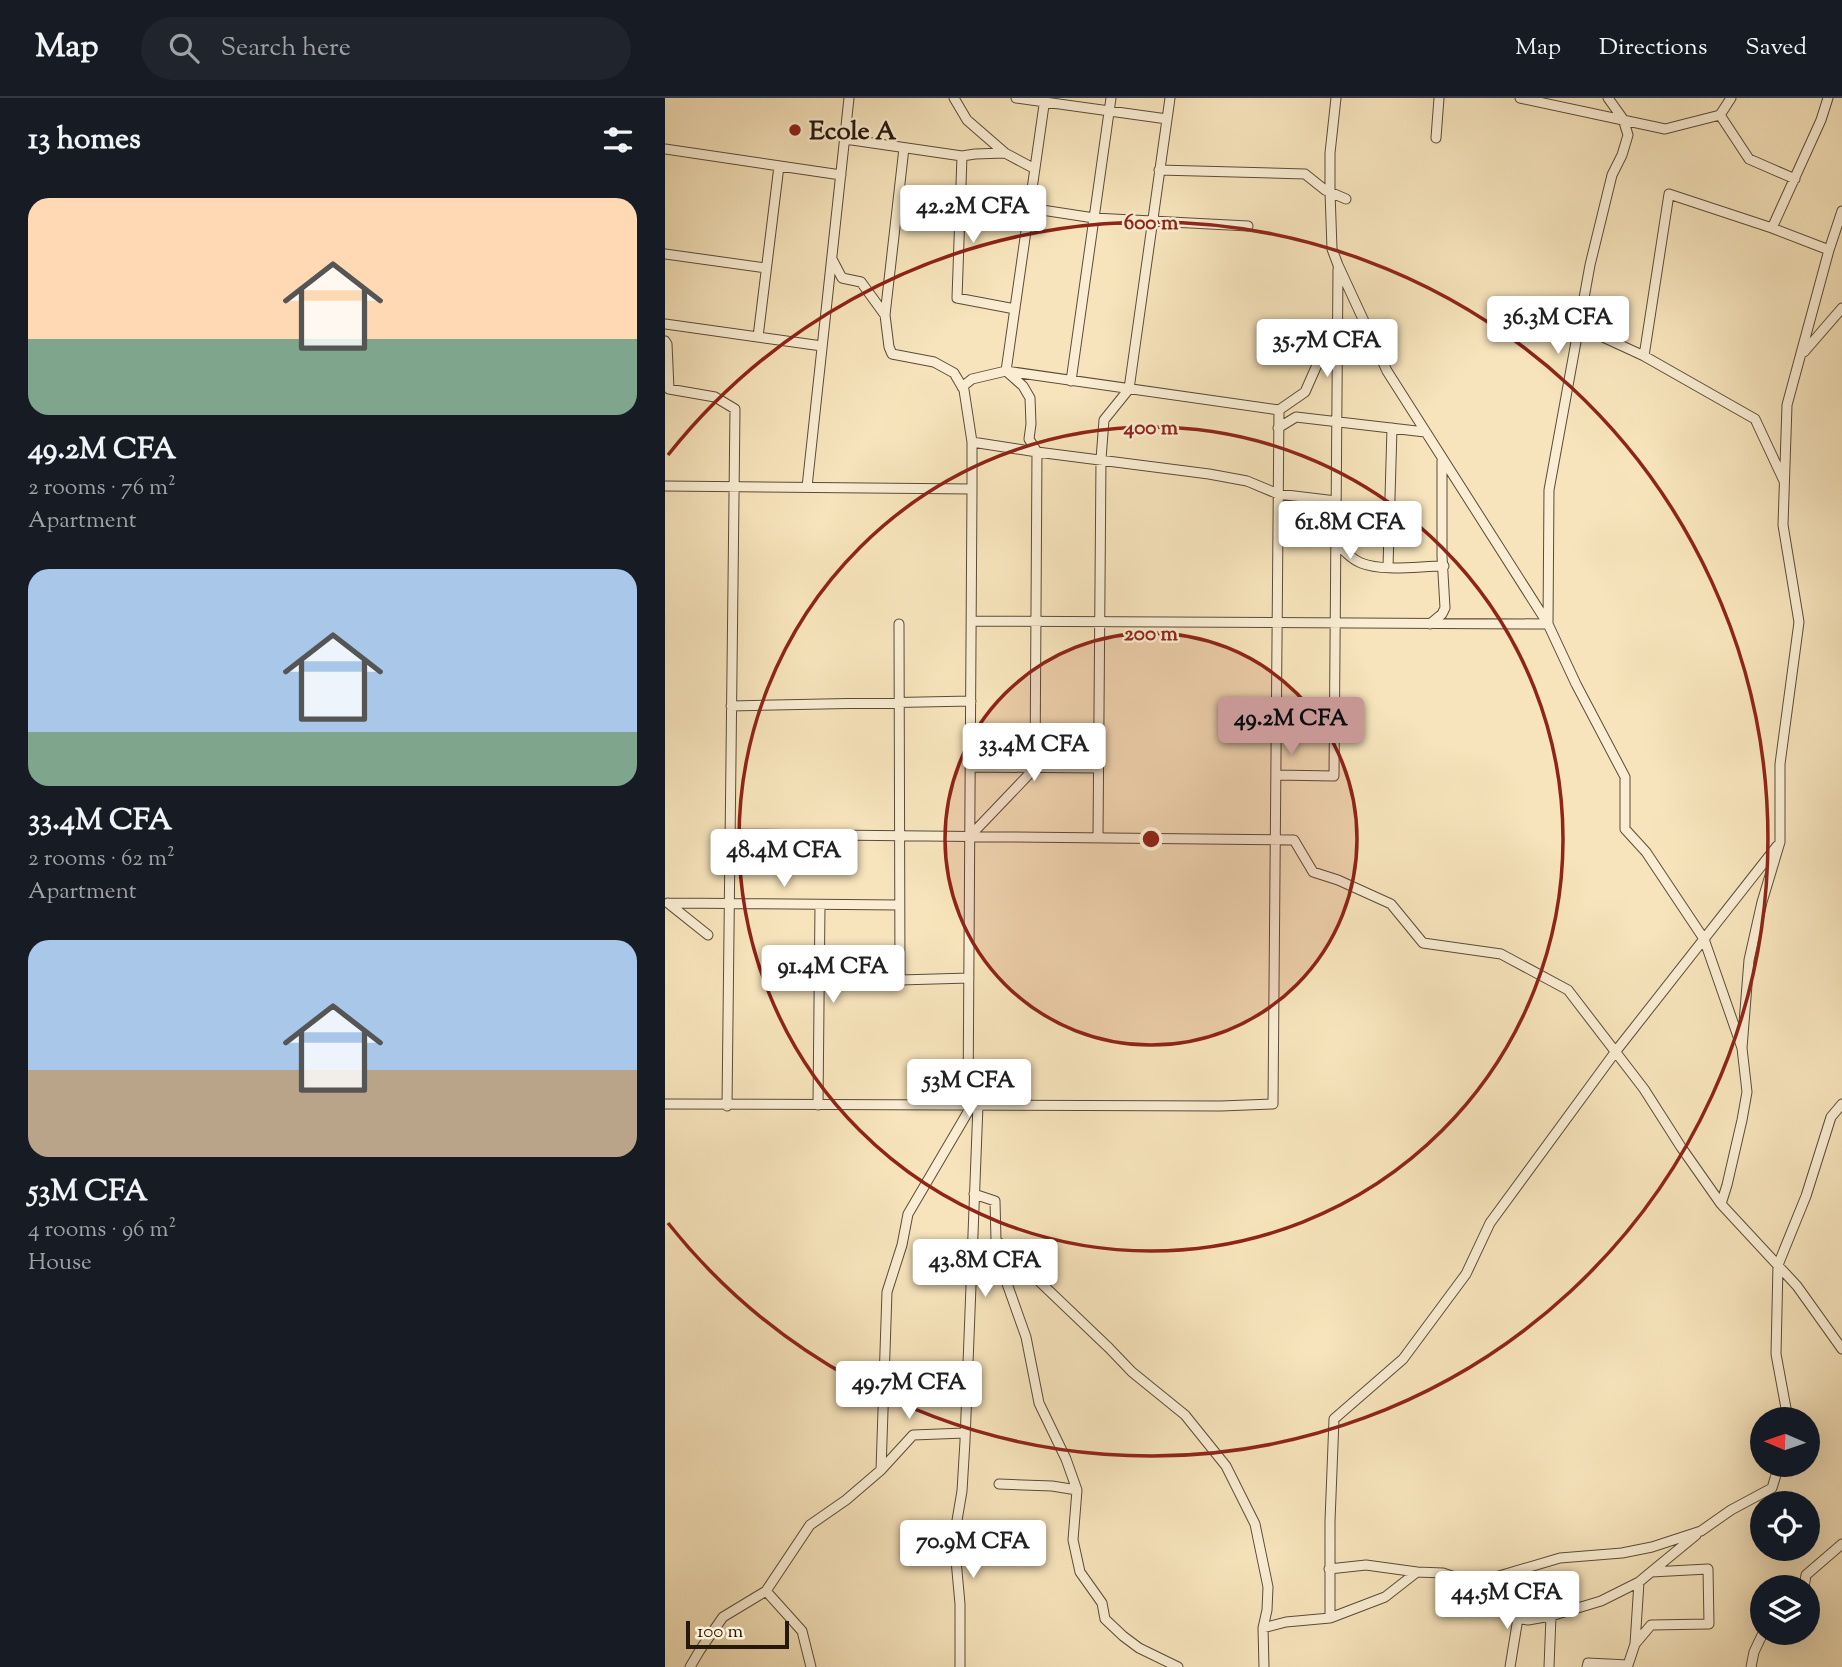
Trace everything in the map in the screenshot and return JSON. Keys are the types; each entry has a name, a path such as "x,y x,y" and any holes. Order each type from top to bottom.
{"street":[{"path":"807,487 849,98"},
{"path":"954,98 967,120 1005,153 1035,169"},
{"path":"1016,98 1045,100 1167,120"},
{"path":"1071,381 1111,98"},
{"path":"1098,837 1101,459 1104,420 1129,389 1170,98"},
{"path":"1336,98 1330,153 1330,192 1332,249 1338,265 1387,371 1548,624 1625,777 1625,829 1646,852 1705,939 1742,1048"},
{"path":"1436,138 1439,98"},
{"path":"1520,98 1665,129 1720,115 1731,98"},
{"path":"1548,624 1549,490 1590,265 1612,175 1628,135 1623,119 1608,98"},
{"path":"1772,228 1821,120 1828,98"},
{"path":"1006,371 1045,100"},
{"path":"1720,115 1749,159 1795,178"},
{"path":"845,139 962,156 1005,153"},
{"path":"904,148 885,315 889,347 892,354 934,362 954,373 964,390 972,442 969,978 974,1194 962,1491 954,1538 960,1604 960,1667"},
{"path":"665,149 841,175"},
{"path":"962,156 957,298 1015,309"},
{"path":"758,337 779,166"},
{"path":"1159,170 1305,174 1325,190 1346,199"},
{"path":"1644,356 1669,194 1829,250"},
{"path":"1030,208 1094,218 1248,226"},
{"path":"1721,1204 1747,1092 1742,1048 1749,960 1762,902 1780,842 1780,764 1799,622 1783,524 1787,405 1842,211"},
{"path":"665,254 766,268"},
{"path":"832,259 842,278 861,282 885,315"},
{"path":"1276,775 1334,776 1338,265"},
{"path":"1800,356 1842,308"},
{"path":"962,387 972,379 1006,371 1279,410 1305,392 1337,318"},
{"path":"665,324 822,346"},
{"path":"1579,326 1644,356 1755,419 1784,482"},
{"path":"665,341 667,389 715,397 735,409 727,1106"},
{"path":"970,836 1035,768 1037,452 1029,439 1030,398 1023,386 1006,371"},
{"path":"665,1104 1273,1104 1279,410"},
{"path":"1278,428 1296,417 1425,432"},
{"path":"1388,567 1392,428"},
{"path":"972,442 1209,474 1247,481 1278,494 1336,501"},
{"path":"1430,624 1445,608 1442,458"},
{"path":"665,486 972,489"},
{"path":"1336,542 1345,552 1372,566 1444,566"},
{"path":"972,621 1548,624"},
{"path":"899,624 901,980 969,978"},
{"path":"731,706 971,701"},
{"path":"970,767 1098,768"},
{"path":"730,834 1294,840 1313,872 1391,904 1423,943 1501,954 1568,990 1644,1089 1721,1204 1797,1286 1842,1349"},
{"path":"1330,1618 1329,1521 1334,1419 1403,1359 1466,1274 1490,1223 1616,1051 1780,842"},
{"path":"667,901 899,905"},
{"path":"667,901 708,935"},
{"path":"818,1105 820,905"},
{"path":"1786,1407 1776,1354 1777,1265 1806,1196 1831,1116 1842,1104"},
{"path":"881,1470 887,1292 902,1245 908,1214 973,1105"},
{"path":"974,1194 995,1201 994,1247 1025,1337 1039,1403 1077,1490 1073,1540 1080,1572 1102,1603 1105,1619 1139,1648 1178,1667"},
{"path":"996,1240 1132,1372 1185,1415 1226,1466 1255,1524 1268,1587 1263,1628 1264,1667"},
{"path":"690,1667 723,1617 766,1591 810,1525 846,1500 881,1470 913,1435 965,1433"},
{"path":"1329,1569 1367,1565 1443,1573 1464,1580 1510,1617 1528,1620 1551,1616 1601,1601 1639,1582 1701,1531 1731,1510 1772,1488 1775,1477"},
{"path":"999,1484 1077,1490"},
{"path":"1488,1600 1499,1576 1560,1558 1622,1553 1652,1547 1701,1531"},
{"path":"1806,1575 1842,1544"},
{"path":"1635,1644 1651,1625 1709,1624 1708,1569 1651,1572"},
{"path":"1263,1628 1286,1622 1330,1618 1385,1597 1417,1572"},
{"path":"1587,1667 1588,1663 1628,1666 1635,1644 1639,1582"},
{"path":"766,1591 802,1631 811,1667"},
{"path":"1549,1667 1551,1616"},
{"path":"1510,1667 1518,1618"},
{"path":"1751,1667 1757,1645"}],"place":[{"name":"Ecole A","path":"795,130"}]}
